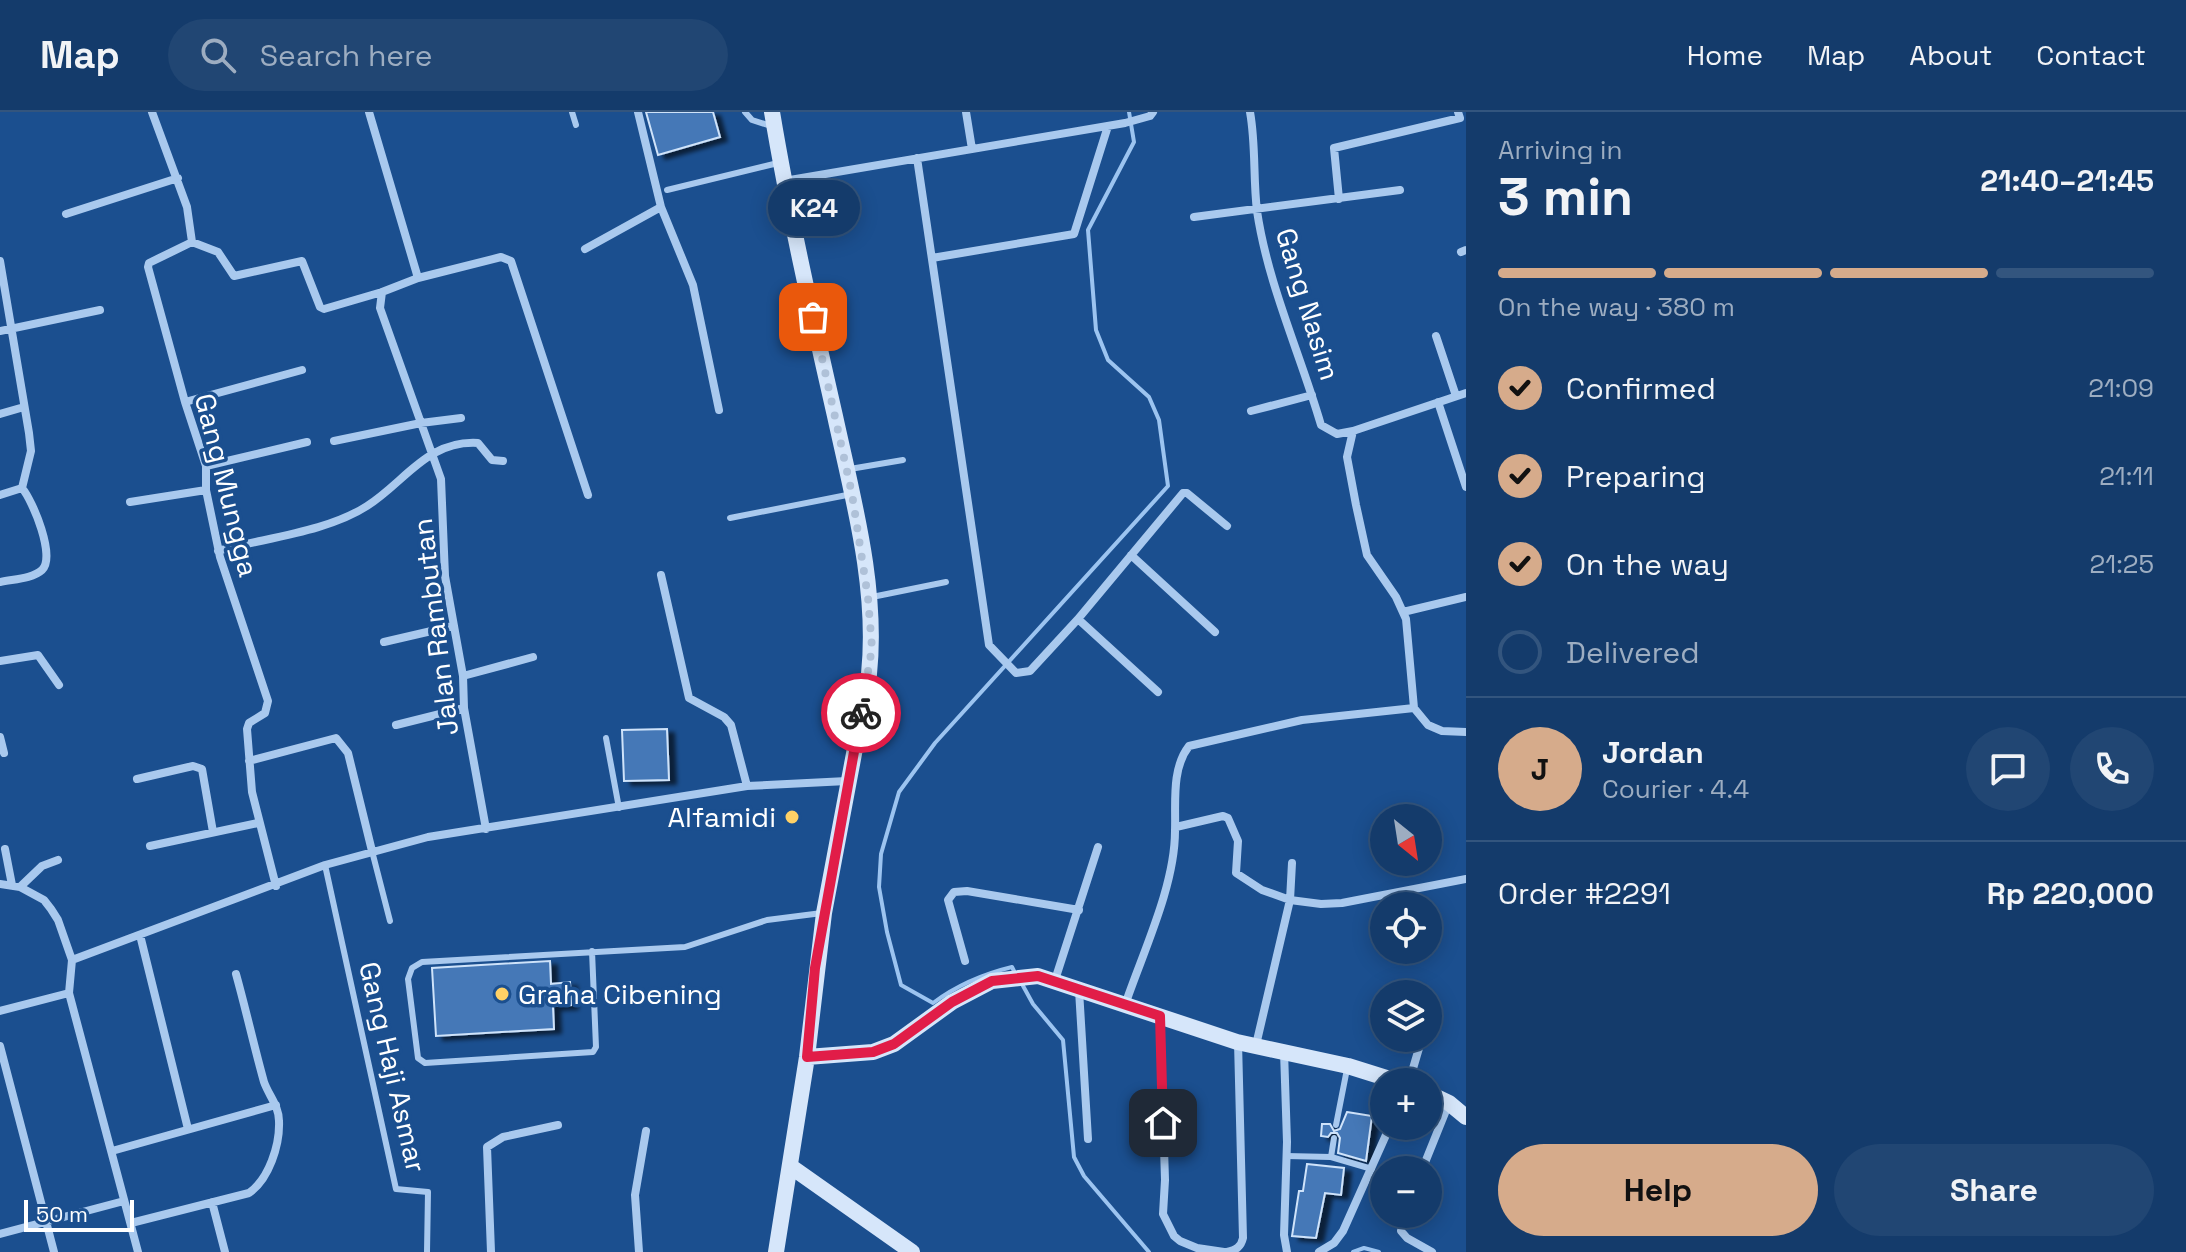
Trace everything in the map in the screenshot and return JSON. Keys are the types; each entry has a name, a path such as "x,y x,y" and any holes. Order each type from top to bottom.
{"main road":[{"path":"774,119 784,181 852,494 868,598 872,648 815,968 807,1057 776,1252"},
{"path":"807,1057 873,1052 894,1044 952,1002 992,981 1047,978 1237,1042 1370,1073"},
{"path":"1442,1100 1466,1117"},
{"path":"790,1166 908,1251"}],"street":[{"path":"152,112 187,207 192,242 218,252 234,276 302,261 320,307 324,309 418,278 501,257 511,261 588,495"},
{"path":"369,112 418,278"},
{"path":"638,112 661,207 693,285 719,410"},
{"path":"966,112 972,149"},
{"path":"784,181 1125,123 1141,120 1153,112"},
{"name":"Gang Nasim","path":"1250,112 1257,210 1278,303 1321,425 1337,434 1353,431"},
{"path":"1339,199 1334,148 1460,118 1458,112"},
{"path":"932,258 1074,234 1108,126"},
{"path":"917,158 989,645 1000,659 1016,673 1030,671 1078,619 1183,493 1187,493 1227,526"},
{"path":"66,214 178,178"},
{"path":"1194,217 1400,190"},
{"path":"585,249 661,207"},
{"name":"Gang Mungga","path":"192,242 149,263 148,267 206,466 206,490 218,551 268,701 263,717 247,726 258,823 276,886"},
{"path":"1,264 31,451 22,488"},
{"name":"Jalan Rambutan","path":"382,292 380,308 441,479 445,576 486,829"},
{"path":"0,331 100,310"},
{"path":"1436,336 1456,396"},
{"path":"185,402 302,370"},
{"path":"1466,393 1353,431 1347,457 1367,555 1396,597 1406,619 1414,708 1428,725 1442,731 1466,732"},
{"path":"1251,411 1312,395"},
{"path":"1438,402 1466,487"},
{"path":"0,414 24,407"},
{"path":"334,441 461,418"},
{"path":"206,466 307,442"},
{"path":"218,551 306,530 366,507 433,452 478,443 492,460 503,461"},
{"path":"0,495 22,488"},
{"path":"0,582 35,574 48,561 31,499 22,488"},
{"path":"130,502 206,490"},
{"path":"1131,555 1215,632"},
{"path":"661,575 689,698 724,717 731,725 747,786"},
{"path":"1403,612 1466,597"},
{"path":"1078,619 1158,692"},
{"path":"384,642 453,626"},
{"path":"0,661 38,655 59,685"},
{"path":"463,676 533,657"},
{"path":"396,725 464,708"},
{"path":"1125,1005 1173,867 1178,773 1181,756 1189,746 1302,720 1414,708"},
{"path":"0,737 4,753"},
{"path":"249,761 336,738 348,753 372,851"},
{"path":"137,779 193,766 202,769 213,832"},
{"path":"72,960 276,886 325,865 428,837 747,786 847,781"},
{"path":"1176,827 1223,816 1228,818 1238,841 1236,873 1262,890 1290,900 1342,903 1466,879"},
{"path":"150,846 258,823"},
{"path":"1047,978 1079,910 1098,847"},
{"path":"5,849 16,886"},
{"path":"16,886 42,866 58,860"},
{"path":"1256,1045 1290,900 1292,863"},
{"path":"0,884 16,886 44,900 58,920 72,960 69,993 138,1252"},
{"path":"965,961 948,900 954,892 979,893 1079,910"},
{"path":"140,935 188,1129"},
{"path":"131,1223 249,1193 258,1187 269,1166 279,1136 276,1105 265,1085 236,974"},
{"path":"1079,989 1088,1139"},
{"path":"0,1011 69,993"},
{"path":"1160,1016 1165,1180 1163,1214 1174,1236 1180,1241 1197,1248 1226,1252 1236,1250 1243,1238 1237,1042"},
{"path":"0,1046 54,1252"},
{"path":"1284,1051 1284,1235 1287,1252"},
{"path":"1428,1156 1449,1103"},
{"path":"112,1151 276,1105"},
{"path":"491,1252 487,1147 503,1137 558,1125"},
{"path":"639,1252 635,1195 646,1131"},
{"path":"1319,1252 1334,1243 1343,1231 1370,1173"},
{"path":"0,1234 124,1201"},
{"path":"212,1202 225,1252"},
{"path":"1400,1228 1407,1238 1432,1252"}],"lane":[{"path":"572,112 576,125"},
{"path":"745,112 752,120 774,119"},
{"path":"667,190 782,162"},
{"path":"846,469 903,460"},
{"path":"730,518 852,494"},
{"path":"868,598 946,582"},
{"path":"606,738 619,808"},
{"path":"372,851 390,921"},
{"name":"Gang Haji Asmar","path":"325,865 396,1189 428,1192 427,1252"},
{"path":"592,951 596,1047 593,1052 425,1063 418,1058 408,979 409,971 416,964 592,951 685,947 767,920 824,913"},
{"path":"1336,1125 1348,1066"},
{"path":"1331,1157 1334,1138"},
{"path":"1286,1156 1331,1157 1370,1168"}],"building":[{"path":"646,112 713,112 720,137 658,155"},
{"path":"667,729 669,780 624,781 622,730"},
{"name":"Graha Cibening","path":"550,961 551,984 570,982 571,1005 553,1006 554,1029 436,1036 432,968"},
{"path":"1347,1112 1370,1116 1366,1161 1338,1153 1340,1138 1337,1133 1321,1136 1322,1124 1330,1124 1334,1131 1340,1129"},
{"path":"1307,1164 1344,1168 1341,1195 1325,1193 1316,1238 1292,1236"}],"waterway":[{"path":"1015,973 1012,967 991,973 960,986 933,1003 901,985 879,887 881,854 899,792 935,743 1168,486 1159,420 1149,397 1108,360 1096,330 1088,230 1134,142 1129,112"},
{"path":"1022,984 1033,1004 1063,1040 1074,1157 1084,1176 1149,1252"},
{"path":"1353,1252 1364,1248 1379,1252"}],"way so far":[{"path":"813,317 852,494 868,598 872,648 861,713"}],"place":[{"name":"K24","path":"813,317"},
{"name":"Alfamidi","path":"792,817"},
{"name":"Graha Cibening","path":"502,994"}],"route":[{"path":"861,713 815,968 807,1057 873,1052 894,1044 952,1002 992,981 1038,976 1160,1016 1163,1123"}]}
